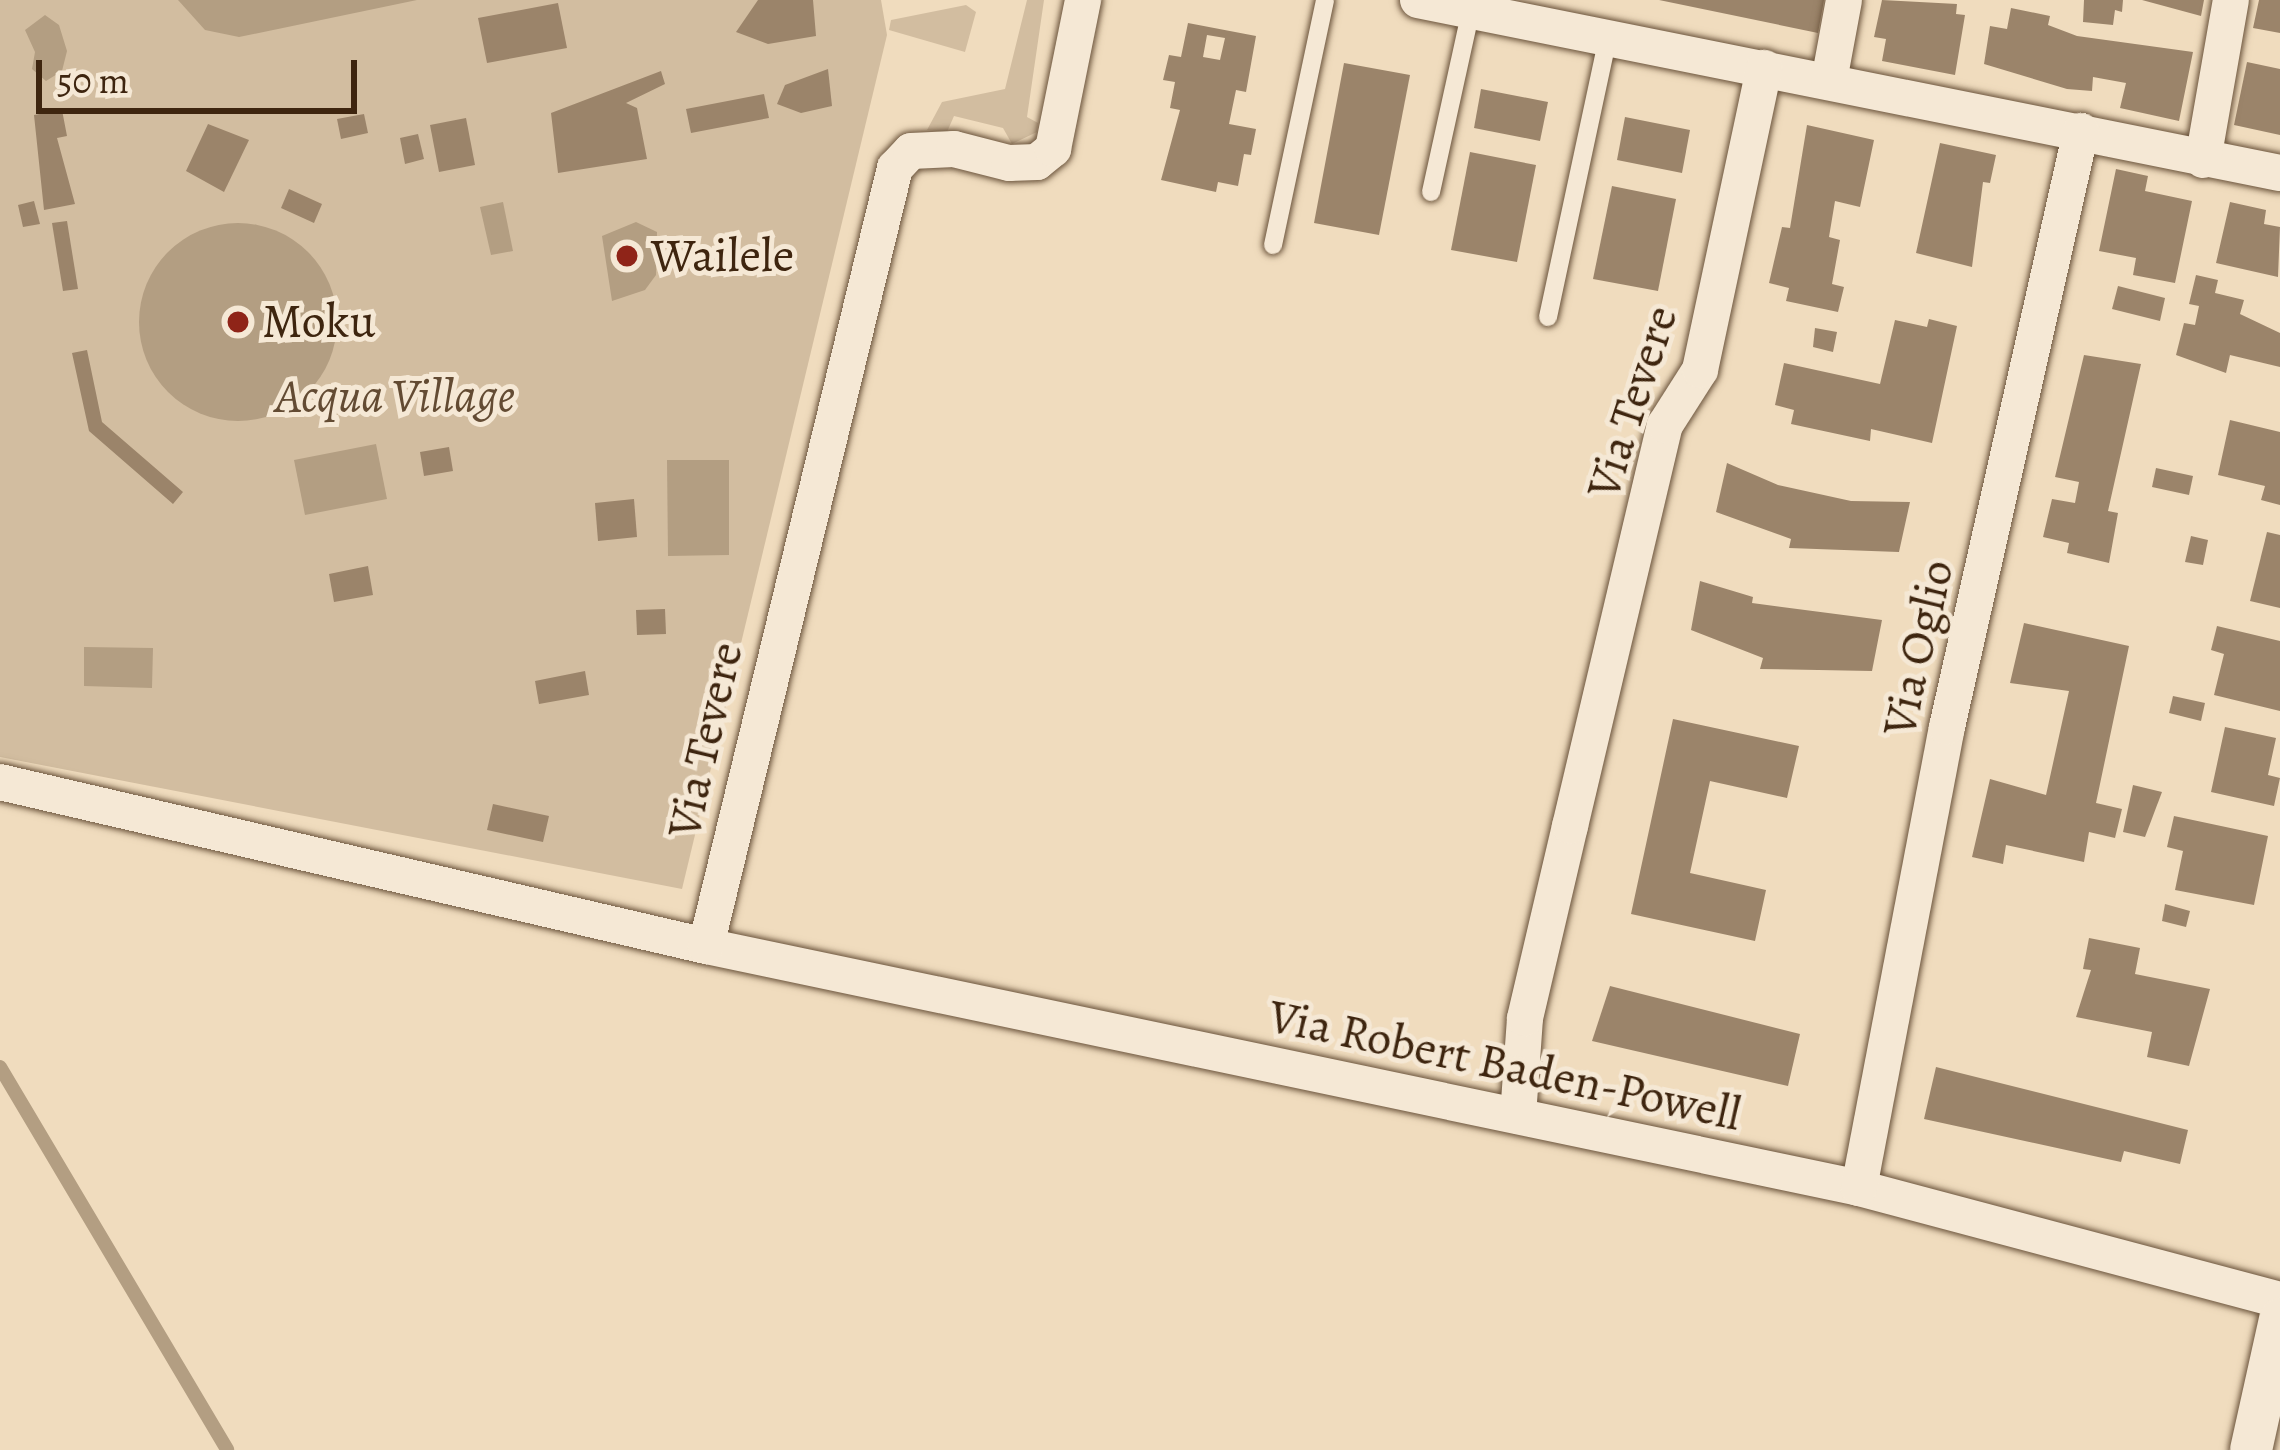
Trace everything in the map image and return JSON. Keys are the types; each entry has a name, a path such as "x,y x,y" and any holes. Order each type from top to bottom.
{"street":[{"name":"Via Tevere","path":"706,946 895,168 910,151 954,148 1009,163 1037,162 1053,149 1083,0"},
{"path":"1418,0 2280,173"},
{"path":"1829,81 1844,0"},
{"path":"2203,160 2231,0"},
{"name":"Via Tevere","path":"1518,1117 1525,1018 1570,826 1665,425 1700,370 1764,68"},
{"name":"Via Oglio","path":"1859,1188 1947,727 2081,131"},
{"path":"0,782 706,946"},
{"name":"Via Robert Baden-Powell","path":"706,946 1859,1188 2280,1300"},
{"path":"2251,1450 2280,1319"}],"lane":[{"path":"1273,245 1325,0"},
{"path":"1431,192 1471,10"},
{"path":"1548,317 1608,37"}],"green space":[{"name":"Acqua Village","path":"0,0 881,0 887,35 682,889 0,757"},
{"path":"1027,0 1044,0 1027,117 1038,123 1037,132 1012,144 1003,128 954,116 947,132 927,130 942,102 1005,89"},
{"path":"966,5 976,12 965,52 889,30 891,20"}],"shaded area":[{"path":"178,0 417,0 239,37 205,30"},
{"path":"45,15 59,25 67,51 62,71 46,81 32,69 35,52 25,30"},
{"path":"503,202 513,251 491,255 480,207"},
{"name":"Wailele","path":"636,222 657,232 656,275 645,290 612,301 602,236"},
{"name":"Moku","path":"238,223 276,230 308,252 330,284 337,322 330,360 308,392 276,414 238,421 200,414 168,392 146,360 139,322 146,284 168,252 200,230"},
{"path":"376,444 387,499 305,515 294,460"},
{"path":"667,460 729,460 729,555 668,556"},
{"path":"84,647 153,648 152,688 84,686"}],"building":[{"path":"758,0 813,0 816,36 768,44 736,32"},
{"path":"1659,0 1824,0 1818,33"},
{"path":"1882,0 1957,4 1956,14 1965,15 1955,75 1882,61 1886,39 1874,37"},
{"path":"2084,0 2123,0 2122,12 2115,10 2113,25 2083,22"},
{"path":"2142,0 2204,0 2201,16"},
{"path":"2259,0 2280,0 2280,33 2253,28"},
{"path":"558,3 567,48 487,63 478,18"},
{"path":"2011,8 2050,16 2048,25 2077,36 2193,52 2179,121 2120,108 2126,83 2093,77 2092,91 2067,89 1984,64 1990,26 2007,29"},
{"path":"1188,23 1256,36 1246,92 1236,90 1229,124 1256,129 1251,155 1244,154 1238,186 1218,182 1216,192 1161,180 1180,110 1170,108 1175,82 1163,80 1169,55 1181,57","holes":["1207,35 1225,38 1220,60 1203,57"]},
{"path":"2247,62 2280,69 2280,135 2234,125"},
{"path":"1344,63 1410,75 1379,235 1314,223"},
{"path":"828,69 832,106 801,113 777,104 785,85"},
{"path":"661,71 665,84 626,103 637,108 647,159 558,173 551,113"},
{"path":"1481,89 1548,102 1540,141 1474,128"},
{"path":"764,94 769,118 691,133 686,109"},
{"path":"62,110 67,136 57,138 75,204 44,210 34,115"},
{"path":"364,114 368,133 341,139 337,119"},
{"path":"1625,117 1690,130 1682,173 1617,160"},
{"path":"466,118 475,165 439,172 430,125"},
{"path":"208,124 249,140 224,192 186,171"},
{"path":"1807,125 1874,140 1860,207 1835,201 1829,237 1840,240 1832,284 1844,287 1838,312 1786,301 1789,288 1769,283 1782,227 1790,228"},
{"path":"418,134 424,159 405,164 400,138"},
{"path":"1940,143 1996,155 1990,183 1983,182 1972,267 1916,253"},
{"path":"1470,152 1536,165 1517,262 1451,250"},
{"path":"2116,169 2148,176 2145,191 2192,201 2175,283 2133,275 2136,258 2099,251"},
{"path":"1612,186 1676,199 1658,291 1593,279"},
{"path":"289,189 322,204 314,223 281,208"},
{"path":"34,201 40,224 23,227 18,205"},
{"path":"2230,202 2266,210 2264,224 2280,227 2278,277 2216,263"},
{"path":"67,221 78,289 63,291 52,223"},
{"path":"2196,275 2218,280 2215,293 2244,300 2240,314 2280,333 2280,367 2230,355 2226,373 2176,355 2184,323 2195,325 2199,306 2189,304"},
{"path":"2118,286 2165,298 2160,321 2112,309"},
{"path":"1929,319 1957,326 1932,443 1871,429 1870,441 1791,424 1794,410 1775,405 1784,363 1880,384 1895,320 1927,327"},
{"path":"1815,328 1837,332 1833,352 1813,347"},
{"path":"87,350 102,422 183,492 173,504 89,431 72,353"},
{"path":"2084,355 2141,364 2108,511 2118,513 2109,563 2067,553 2069,543 2043,537 2052,499 2075,503 2079,482 2055,477"},
{"path":"2230,420 2280,432 2280,505 2261,500 2265,486 2218,475"},
{"path":"449,447 453,471 424,476 420,452"},
{"path":"1727,463 1778,485 1851,501 1910,502 1899,552 1789,548 1791,539 1716,512"},
{"path":"2156,468 2193,476 2189,495 2152,487"},
{"path":"634,499 637,537 598,541 595,503"},
{"path":"2267,532 2280,535 2280,608 2250,601"},
{"path":"2191,536 2208,540 2203,565 2185,562"},
{"path":"368,566 373,595 334,602 329,574"},
{"path":"1700,581 1753,597 1752,603 1882,620 1872,671 1760,669 1763,658 1691,630"},
{"path":"665,609 666,634 637,635 636,610"},
{"path":"2024,623 2129,646 2096,803 2122,809 2115,838 2089,832 2084,862 2006,845 2003,864 1972,857 1990,779 2046,795 2069,691 2010,683"},
{"path":"2217,626 2280,641 2280,711 2214,695 2224,654 2211,650"},
{"path":"585,671 589,695 539,704 535,681"},
{"path":"2173,696 2205,703 2201,721 2169,713"},
{"path":"1673,719 1799,746 1787,798 1710,781 1690,873 1766,890 1755,941 1631,914"},
{"path":"2225,727 2276,738 2268,775 2280,778 2274,806 2211,792"},
{"path":"2133,785 2162,792 2145,837 2123,832"},
{"path":"493,804 549,816 543,842 487,830"},
{"path":"2174,816 2268,836 2254,905 2175,890 2183,851 2167,847"},
{"path":"2165,904 2190,911 2186,927 2162,921"},
{"path":"2089,938 2140,948 2135,974 2210,989 2189,1066 2147,1057 2152,1032 2076,1017 2091,970 2083,969"},
{"path":"1610,986 1800,1034 1788,1086 1592,1041"},
{"path":"1936,1067 2188,1130 2180,1164 2124,1151 2121,1162 1924,1119"}],"waterway":[{"path":"0,1067 227,1450"}],"place":[{"name":"Wailele","path":"627,256"},
{"name":"Moku","path":"238,322"}]}
